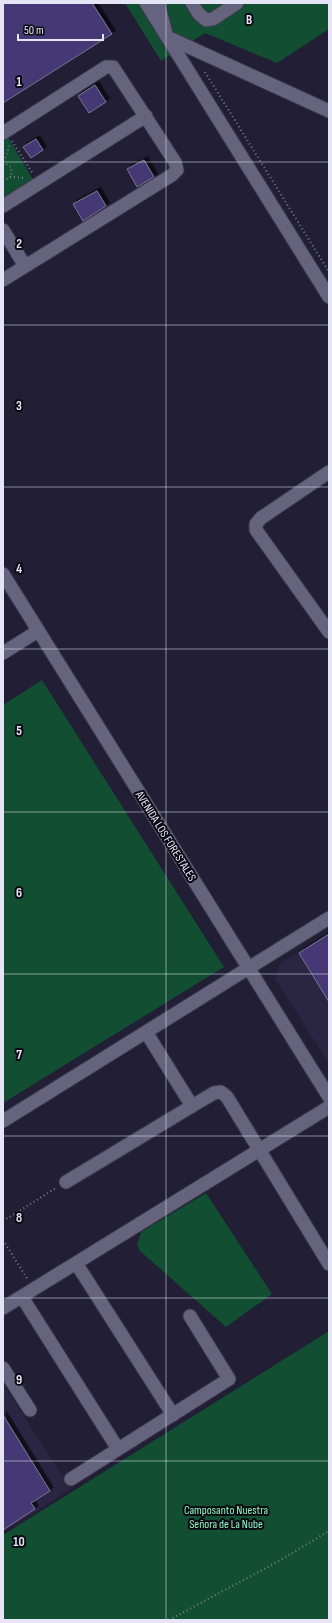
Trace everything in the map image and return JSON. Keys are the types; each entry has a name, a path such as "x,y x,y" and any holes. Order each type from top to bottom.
{"street":[{"path":"146,3 329,297"},
{"path":"158,3 167,37"},
{"path":"192,3 198,13 206,20 213,19 237,3"},
{"path":"167,37 329,111"},
{"path":"3,280 172,176 177,170 175,162 113,67 106,67 4,132"},
{"path":"3,206 146,116"},
{"path":"3,230 25,266"},
{"path":"329,472 261,518 256,524 256,530 329,632"},
{"name":"AVENIDA LOS FORESTALES","path":"3,574 329,1097"},
{"path":"3,653 38,631"},
{"path":"3,1121 329,918"},
{"path":"146,1032 192,1106"},
{"path":"66,1182 214,1093 221,1092 227,1097 329,1264"},
{"path":"3,1308 329,1107"},
{"path":"76,1263 173,1415"},
{"path":"22,1297 118,1449"},
{"path":"71,1480 229,1379 190,1316"},
{"path":"3,1368 30,1410"}],"path":[{"path":"205,72 329,272"},
{"path":"3,180 11,174 12,169 9,165 3,162 7,156 9,145 4,132"},
{"path":"4,132 36,185"},
{"path":"7,178 22,177 36,185"},
{"path":"3,1221 66,1182"},
{"path":"3,1240 33,1290"},
{"path":"169,1620 277,1562 329,1531"}],"shaded area":[{"path":"329,933 329,1063 275,979 279,965"},
{"path":"3,1384 71,1489 3,1532"}],"green space":[{"path":"125,3 329,3 329,29 277,63 205,33 161,61"},
{"path":"8,137 34,181 3,200 3,140"},
{"path":"42,680 224,967 3,1103 3,705"},
{"path":"206,1193 272,1294 226,1327 140,1251 137,1245 141,1232"},
{"name":"Camposanto Nuestra Señora de La Nube","path":"329,1331 329,1620 3,1620 3,1535"}],"building":[{"path":"3,3 92,3 112,34 3,103"},
{"path":"95,85 106,102 89,113 78,96"},
{"path":"36,139 43,150 31,158 23,147"},
{"path":"144,160 154,177 137,187 127,169"},
{"path":"97,191 106,206 83,221 73,204"},
{"path":"329,934 329,1002 299,953"},
{"path":"3,1415 50,1491 31,1503 35,1509 3,1530"}]}
